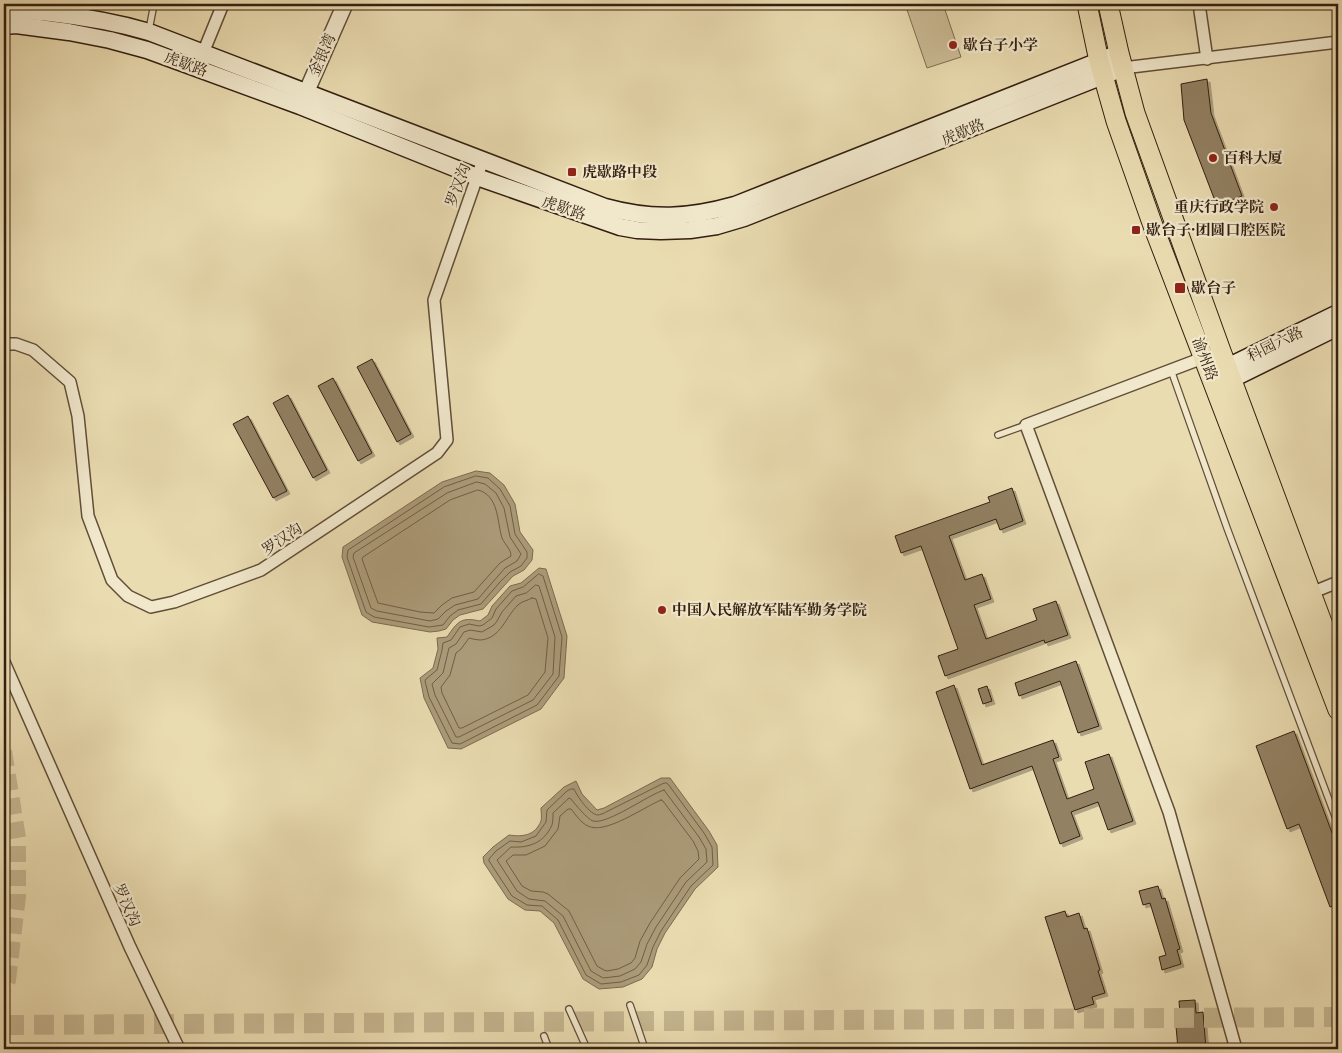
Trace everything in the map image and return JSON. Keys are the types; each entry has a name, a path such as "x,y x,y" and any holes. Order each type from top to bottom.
{"main road":[{"name":"渝州路","path":"1087,4 1101,69 1116,121 1152,223 1218,369 1311,593 1338,665"},
{"name":"渝州路","path":"1108,4 1135,112 1218,369 1338,710"},
{"name":"虎歇路","path":"4,10 86,10 116,23 149,32 203,53 477,177 620,227 638,230 690,230 717,226 744,218 1121,61"},
{"name":"虎歇路","path":"4,26 16,25 70,32 147,50 303,99 483,160 622,212 664,216 689,215 735,206 1101,69"},
{"name":"科园六路","path":"1218,369 1338,313"},
{"name":"科园六路","path":"1218,369 1338,327"}],"street":[{"path":"203,53 223,4"},
{"name":"金银湾","path":"303,99 345,4"},
{"path":"1200,4 1207,59"},
{"path":"1121,61 1207,59 1338,42"},
{"name":"罗汉沟","path":"4,344 16,344 33,350 70,382 78,416 88,516 112,580 128,596 151,607 174,602 261,570 437,453 447,440 434,300 483,160"},
{"path":"1218,369 1170,370 1026,425 1169,812 1236,1049"},
{"path":"1311,593 1338,582"},
{"name":"罗汉沟","path":"4,662 126,938 179,1049"}],"lane":[{"path":"149,32 154,4"},
{"path":"1170,370 1338,824"},
{"path":"998,435 1026,425"},
{"path":"630,1005 645,1049"},
{"path":"569,1009 587,1049"},
{"path":"544,1036 549,1049"}],"shaded area":[{"path":"905,4 943,4 961,57 927,68"}],"water":[{"path":"476,471 490,473 504,485 515,504 520,532 533,550 532,560 524,570 513,576 483,609 460,615 446,629 430,632 372,622 362,615 342,557 343,547 442,482"},
{"path":"539,568 546,569 567,636 564,678 541,709 461,749 448,748 424,698 420,678 433,668 438,649 437,638 447,637 457,624 464,620 480,621 488,615 492,606 510,586 521,583"},
{"path":"661,778 670,778 709,831 717,845 718,867 695,889 665,933 657,949 652,967 642,979 623,987 599,989 583,979 554,923 540,911 525,910 508,899 484,863 483,857 509,835 519,836 532,833 541,821 541,808 564,787 576,781 582,794 597,810"}],"building":[{"name":"百科大厦","path":"1207,79 1211,113 1242,196 1217,206 1184,120 1181,84"},
{"path":"372,359 411,434 397,442 357,367"},
{"path":"333,378 372,453 358,461 318,386"},
{"path":"288,395 327,470 313,478 273,403"},
{"path":"248,416 287,491 273,498 233,424"},
{"path":"1012,488 1023,521 1000,530 996,519 949,536 965,580 982,574 991,599 974,605 986,639 1037,620 1033,609 1056,601 1068,635 1045,643 1044,640 945,676 938,656 958,649 921,546 901,553 895,536 990,502 988,497"},
{"path":"1076,661 1099,726 1078,733 1060,681 1019,696 1015,683"},
{"path":"954,685 982,765 1053,740 1059,757 1053,759 1067,799 1094,789 1085,762 1109,754 1133,821 1108,830 1098,802 1071,812 1080,836 1060,844 1032,766 970,789 936,692"},
{"path":"987,686 992,701 983,704 978,689"},
{"path":"1294,731 1338,849 1338,904 1330,907 1299,824 1287,829 1256,746"},
{"path":"1158,886 1162,899 1165,898 1180,949 1177,950 1181,964 1162,970 1159,957 1166,955 1150,903 1143,905 1139,891"},
{"path":"1065,911 1067,917 1079,913 1084,929 1087,928 1105,993 1092,997 1094,1004 1075,1010 1045,917"},
{"path":"1195,1000 1196,1013 1203,1012 1206,1049 1178,1049 1175,1015 1180,1014 1179,1001"}],"tunnel":[{"path":"4,751 18,838 18,896 8,980 4,989"},
{"path":"4,1025 1338,1017"}],"place":[{"name":"歇台子小学","path":"953,45"},
{"name":"百科大厦","path":"1213,158"},
{"name":"虎歇路中段","path":"572,172"},
{"name":"重庆行政学院","path":"1274,207"},
{"name":"歇台子‧团圆口腔医院","path":"1136,230"},
{"name":"歇台子","path":"1180,288"},
{"name":"中国人民解放军陆军勤务学院","path":"662,610"}]}
